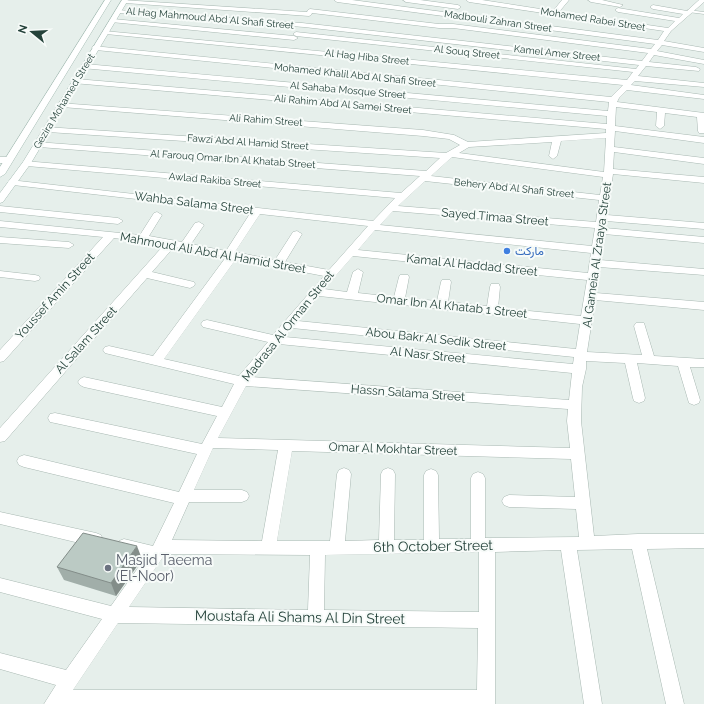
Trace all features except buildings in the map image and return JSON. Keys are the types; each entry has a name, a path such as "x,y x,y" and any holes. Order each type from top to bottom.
{"street":[{"name":"Gezira Mohamed Street","path":"0,174 4,160 64,72 108,0"},
{"name":"Gezira Mohamed Street","path":"0,200 39,144 125,0"},
{"path":"125,0 311,10 439,26 453,26 652,52 704,62"},
{"name":"Madbouli Zahran Street","path":"337,0 659,42 704,50"},
{"path":"406,0 458,7"},
{"name":"Mohamed Rabei Street","path":"473,0 554,13 674,25"},
{"path":"514,7 521,0"},
{"path":"554,13 557,6 566,0"},
{"path":"591,0 619,7 674,25"},
{"path":"649,0 655,4 689,12"},
{"path":"612,106 659,42 700,0"},
{"path":"490,11 495,4"},
{"path":"557,6 674,25"},
{"path":"293,39 311,10"},
{"name":"Al Hag Mahmoud Abd Al Shafi Street","path":"119,11 302,25"},
{"name":"Al Souq Street","path":"113,21 634,75"},
{"name":"Kamel Amer Street","path":"302,25 634,75"},
{"name":"Al Hag Hiba Street","path":"106,32 634,75"},
{"name":"Mohamed Khalil Abd Al Shafi Street","path":"96,48 612,106"},
{"name":"Al Sahaba Mosque Street","path":"64,72 84,69 612,106"},
{"path":"634,75 696,69"},
{"path":"634,75 704,78"},
{"path":"634,75 704,85"},
{"path":"634,75 704,97"},
{"name":"Ali Rahim Abd Al Samei Street","path":"76,81 610,130"},
{"name":"Ali Rahim Street","path":"62,105 423,133 451,137 467,145"},
{"path":"612,106 702,115 702,131"},
{"name":"Al Gameia Al Zraaya Street","path":"587,543 574,405 605,198 610,149 612,106"},
{"path":"660,126 661,110"},
{"name":"Fawzi Abd Al Hamid Street","path":"48,129 449,155 608,173 704,180"},
{"path":"610,130 704,140"},
{"name":"Madrasa Al Orman Street","path":"55,701 159,550 207,446 242,380 373,225 402,196 449,155 467,145 556,138 610,130"},
{"path":"553,156 556,138"},
{"name":"Al Farouq Omar Ibn Al Khatab Street","path":"39,144 425,176"},
{"path":"610,149 704,160"},
{"name":"Awlad Rakiba Street","path":"27,163 402,196"},
{"name":"Behery Abd Al Shafi Street","path":"425,176 605,198"},
{"name":"Wahba Salama Street","path":"13,182 597,250"},
{"name":"Sayed Timaa Street","path":"390,208 601,225"},
{"path":"0,209 118,221"},
{"path":"156,361 231,254 257,210"},
{"path":"143,238 157,215"},
{"name":"Mahmoud Ali Abd Al Hamid Street","path":"0,224 143,238 331,274"},
{"path":"185,246 199,225"},
{"path":"601,225 704,226"},
{"path":"601,225 704,240"},
{"path":"278,264 297,234"},
{"name":"Youssef Amin Street","path":"0,358 110,235"},
{"path":"0,240 69,245"},
{"name":"Al Salam Street","path":"0,437 172,243"},
{"name":"Kamal Al Haddad Street","path":"350,252 593,277"},
{"path":"595,263 704,272"},
{"path":"352,295 358,272"},
{"path":"0,274 35,278"},
{"path":"144,274 190,284"},
{"path":"399,300 404,277"},
{"path":"442,305 446,282"},
{"path":"492,310 495,287"},
{"name":"Omar Ibn Al Khatab 1 Street","path":"316,292 587,321"},
{"path":"590,296 704,306"},
{"name":"Al Nasr Street","path":"207,324 276,340 580,370"},
{"name":"Abou Bakr Al Sedik Street","path":"290,324 582,355 704,363"},
{"path":"640,326 649,360"},
{"name":"Hassn Salama Street","path":"110,350 242,380 574,405"},
{"path":"630,359 639,398"},
{"path":"683,362 694,400"},
{"path":"84,382 225,412"},
{"name":"Omar Al Mokhtar Street","path":"55,418 207,446 286,445 578,454"},
{"path":"268,548 286,445"},
{"path":"24,461 184,498 242,496"},
{"path":"338,548 344,474"},
{"path":"386,547 388,474"},
{"path":"431,475 432,546"},
{"path":"55,701 486,701 486,620 483,545 478,478"},
{"path":"509,501 583,503"},
{"name":"6th October Street","path":"0,518 159,550 568,544 704,540"},
{"path":"638,541 675,704"},
{"path":"568,544 593,704"},
{"path":"316,618 318,548"},
{"name":"Moustafa Ali Shams Al Din Street","path":"0,585 114,615 486,620"},
{"path":"0,661 70,680"}],"lane":[{"path":"689,12 704,13"}],"place":[{"name":"ماركت","path":"507,251"},
{"name":"Masjid Taeema (El-Noor)","path":"108,568"}]}
